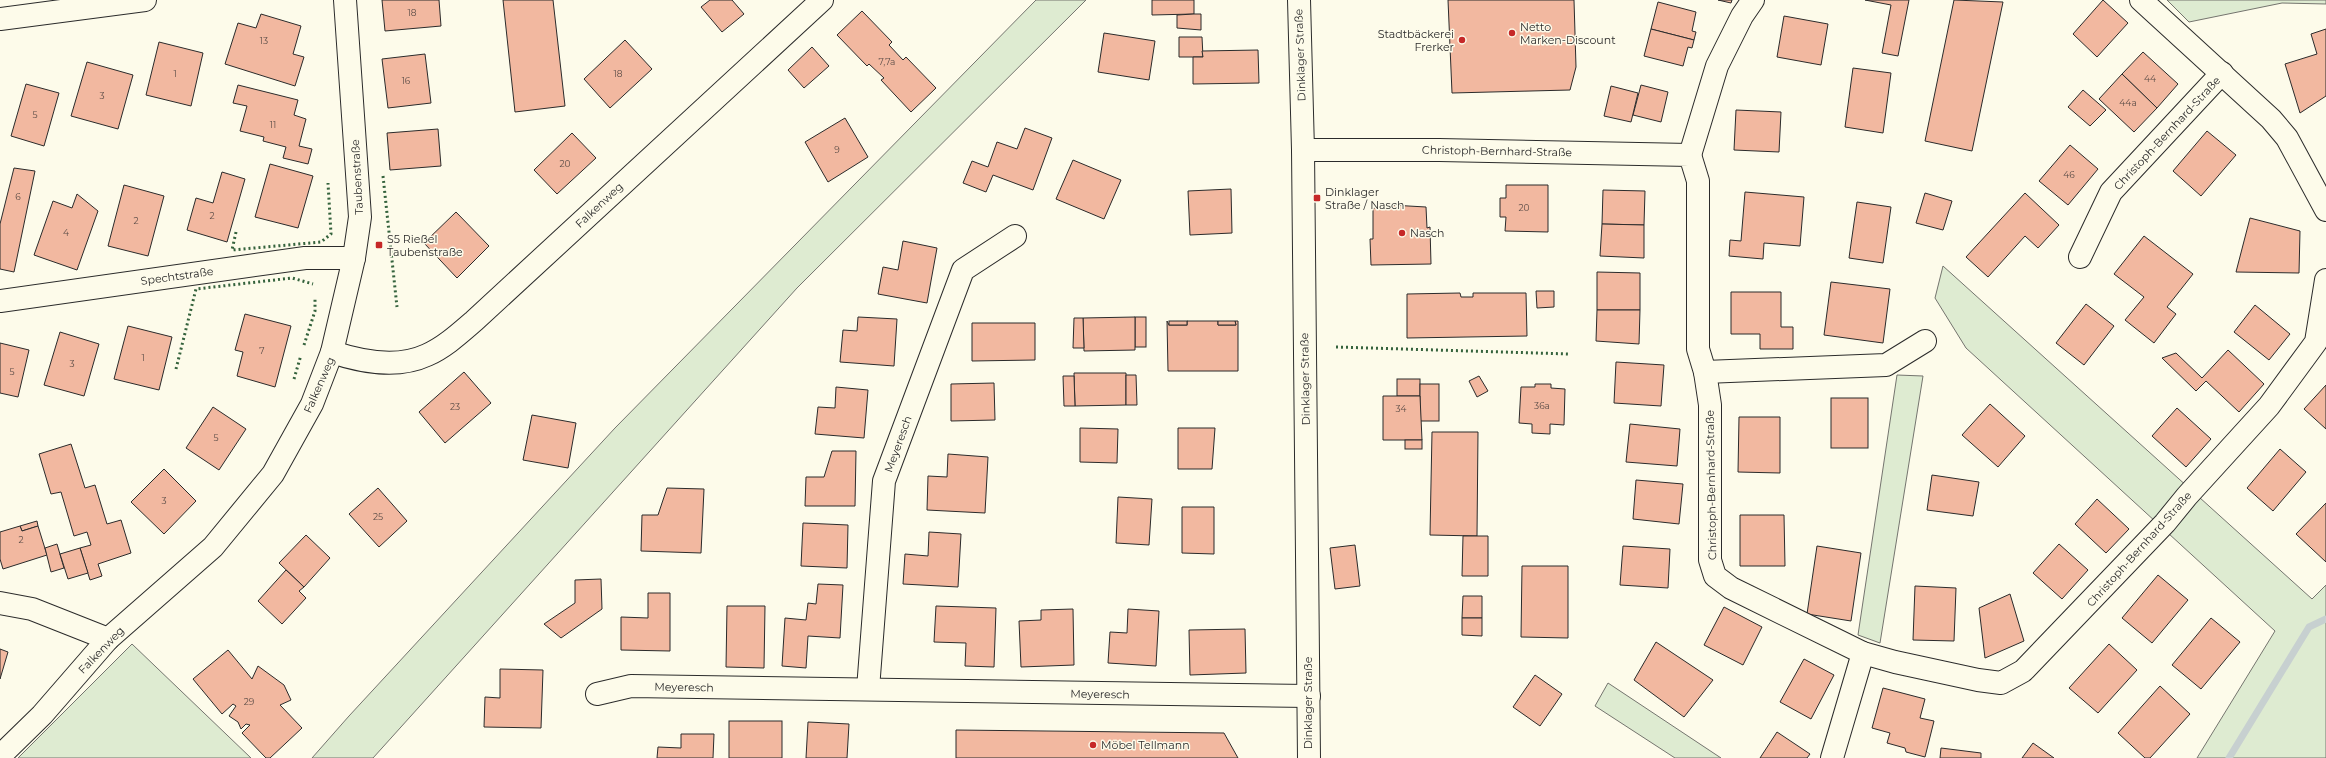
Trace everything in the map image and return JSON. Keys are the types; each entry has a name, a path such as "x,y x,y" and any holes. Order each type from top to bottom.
{"street":[{"path":"0,19 145,0"},
{"name":"Taubenstraße","path":"332,352 354,258 360,217 345,0"},
{"name":"Falkenweg","path":"0,756 42,715 108,639 213,547 273,474 312,404 332,352 356,360 380,363 402,361 427,355 450,341 474,321 822,0"},
{"name":"Dinklager Straße","path":"1298,0 1303,150 1309,758"},
{"path":"1690,155 1717,66 1742,16 1754,0"},
{"name":"Christoph-Bernhard-Straße","path":"2141,0 2271,119 2287,138 2326,210"},
{"name":"Christoph-Bernhard-Straße","path":"2080,257 2111,192 2222,73"},
{"name":"Christoph-Bernhard-Straße","path":"1303,150 1454,150 1690,155 1698,181 1698,349 1705,372 1710,405 1710,560 1715,576 1731,588 1863,653 1895,662 1978,680 2001,683 2023,672 2165,523 2187,496 2269,406 2316,342 2326,280"},
{"name":"Meyeresch","path":"868,689 884,481 963,270 1015,236"},
{"name":"Spechtstraße","path":"0,301 305,258 354,258"},
{"path":"1705,372 1886,365 1925,341"},
{"path":"0,604 32,609 108,639"},
{"path":"1832,758 1863,653"},
{"name":"Meyeresch","path":"597,694 631,686 1308,696"}],"green space":[{"path":"1036,0 1086,0 797,288 373,758 312,758 615,428"},
{"path":"2167,0 2326,0 2326,4 2282,3 2189,22"},
{"path":"1943,266 2312,599 2326,585 2326,758 2197,758 2275,631 1966,348 1935,298"},
{"path":"1897,375 1923,376 1880,643 1858,635"},
{"path":"132,644 251,758 18,758"},
{"path":"1608,683 1721,758 1675,758 1595,706"}],"building":[{"path":"382,0 439,0 441,26 385,31"},
{"path":"503,0 553,0 565,106 515,112"},
{"path":"710,0 732,0 744,14 722,32 701,7"},
{"path":"1152,0 1194,0 1194,14 1152,15"},
{"name":"Netto Marken-Discount","path":"1448,0 1574,0 1576,67 1570,90 1452,93"},
{"path":"1718,0 1732,0 1731,3"},
{"path":"1865,0 1909,0 1898,56 1882,53 1891,5"},
{"path":"1954,0 2003,2 1972,151 1925,141"},
{"path":"2103,0 2128,23 2097,57 2073,34"},
{"path":"1658,2 1696,12 1692,31 1696,32 1694,40 1651,29"},
{"path":"862,11 892,42 889,45 903,60 906,57 936,88 911,112 881,80 884,78 869,64 867,66 837,35"},
{"path":"261,14 301,26 293,54 304,57 295,86 225,64 238,23 256,28"},
{"path":"1201,14 1201,30 1177,28 1177,15"},
{"path":"1784,16 1828,24 1821,65 1777,57"},
{"path":"1651,29 1694,40 1692,48 1688,47 1683,66 1644,56"},
{"path":"2326,29 2326,96 2300,113 2285,64 2317,54 2311,34"},
{"path":"1104,33 1155,41 1149,80 1098,72"},
{"path":"1179,37 1202,37 1203,57 1179,57"},
{"path":"625,40 652,69 610,108 584,79"},
{"path":"159,42 203,53 191,106 146,95"},
{"path":"812,47 829,66 804,88 788,70"},
{"path":"1258,50 1259,83 1193,84 1193,57 1203,57 1202,51"},
{"path":"2143,52 2178,84 2157,108 2122,74"},
{"path":"425,54 431,103 388,108 382,59"},
{"path":"87,62 133,75 118,129 71,116"},
{"path":"1853,68 1891,73 1883,133 1845,127"},
{"path":"2122,74 2157,108 2134,132 2099,99"},
{"path":"26,84 59,93 44,146 11,136"},
{"path":"238,85 298,100 294,115 306,119 299,146 312,149 308,164 283,158 286,147 263,141 264,137 240,131 247,106 233,103"},
{"path":"1641,85 1668,92 1661,122 1633,115"},
{"path":"1611,86 1638,93 1631,122 1604,116"},
{"path":"2083,90 2106,110 2090,126 2068,107"},
{"path":"1736,110 1781,112 1779,152 1734,150"},
{"path":"845,118 868,157 828,182 805,142"},
{"path":"1025,128 1052,138 1033,190 993,175 986,192 963,183 972,161 988,167 997,142 1017,149"},
{"path":"438,129 441,166 390,170 387,133"},
{"path":"2207,131 2236,155 2201,196 2173,171"},
{"path":"572,133 596,158 557,194 534,170"},
{"path":"2070,145 2098,169 2068,205 2039,181"},
{"path":"1073,160 1121,180 1104,219 1056,199"},
{"path":"270,164 313,176 298,228 255,217"},
{"path":"14,168 35,171 14,272 0,269 0,224"},
{"path":"222,172 245,179 227,242 187,230 196,198 213,203"},
{"path":"124,185 164,196 148,256 108,246"},
{"path":"1506,185 1548,185 1548,232 1505,231 1506,217 1500,217 1500,198 1506,198"},
{"path":"1231,189 1232,233 1190,235 1188,191"},
{"path":"1603,190 1645,191 1644,225 1602,224"},
{"path":"1745,192 1804,197 1800,246 1764,243 1763,259 1729,256 1730,240 1741,241"},
{"path":"1925,193 1952,201 1943,230 1916,223"},
{"path":"2025,193 2059,225 2038,248 2025,236 1988,277 1966,257"},
{"path":"77,194 98,211 77,270 34,255 53,201 72,208"},
{"path":"1857,202 1891,207 1883,263 1849,258"},
{"name":"Nasch","path":"1391,205 1426,207 1427,228 1430,227 1431,264 1371,265 1370,239 1373,239 1373,208 1392,208"},
{"path":"456,212 489,246 457,278 424,243"},
{"path":"2250,218 2300,231 2299,273 2236,272"},
{"path":"1602,224 1644,225 1644,258 1600,256"},
{"path":"2144,236 2193,274 2167,307 2176,314 2154,343 2125,320 2144,297 2114,274"},
{"path":"903,241 937,248 927,303 878,294 883,267 898,270"},
{"path":"1597,272 1640,273 1640,310 1597,310"},
{"path":"1831,282 1890,289 1883,343 1824,335"},
{"path":"1536,291 1554,291 1554,307 1537,308"},
{"path":"1731,292 1781,292 1781,327 1793,327 1793,349 1760,349 1760,334 1731,334"},
{"path":"1460,293 1461,297 1473,297 1473,293 1526,293 1527,336 1407,338 1407,294"},
{"path":"2086,304 2114,326 2084,365 2056,343"},
{"path":"2255,305 2290,334 2269,360 2234,332"},
{"path":"1597,310 1640,310 1639,344 1596,341"},
{"path":"245,314 291,326 275,387 237,376 243,352 235,350"},
{"path":"858,317 897,319 894,366 840,362 843,330 857,331"},
{"path":"1135,317 1146,317 1146,347 1135,347"},
{"path":"1135,317 1135,350 1084,351 1083,318"},
{"path":"1074,318 1083,318 1084,348 1073,348"},
{"path":"1167,321 1169,325 1187,325 1187,321 1218,321 1218,325 1236,325 1235,321 1238,321 1238,371 1168,371"},
{"path":"1169,321 1187,321 1187,325 1169,325"},
{"path":"1218,321 1235,321 1236,325 1218,325"},
{"path":"972,323 1035,323 1035,360 972,361"},
{"path":"128,326 172,337 159,390 114,379"},
{"path":"60,332 99,344 84,396 44,385"},
{"path":"0,343 29,350 18,397 0,393"},
{"path":"2228,350 2264,384 2239,412 2206,381 2196,391 2162,358 2176,353 2202,378"},
{"path":"1616,362 1664,365 1661,406 1614,403"},
{"path":"464,372 491,403 445,443 419,412"},
{"path":"1074,373 1126,373 1126,405 1075,406"},
{"path":"1126,375 1136,375 1137,405 1126,405"},
{"path":"1063,376 1074,376 1075,406 1064,406"},
{"path":"1479,376 1488,391 1477,397 1469,381"},
{"path":"1397,379 1420,379 1420,396 1397,396"},
{"path":"994,383 995,420 951,421 951,384"},
{"path":"1420,384 1439,384 1439,421 1420,421"},
{"path":"1535,384 1551,384 1551,388 1565,389 1564,425 1550,424 1550,434 1532,433 1532,424 1519,423 1521,387 1535,387"},
{"path":"2326,385 2326,429 2304,409"},
{"path":"836,387 868,390 864,438 815,434 818,407 835,408"},
{"path":"1383,396 1420,396 1422,440 1383,440"},
{"path":"1831,398 1868,398 1868,448 1831,448"},
{"path":"1990,404 2025,436 1998,467 1962,435"},
{"path":"213,407 246,429 219,470 186,448"},
{"path":"2177,408 2211,439 2186,467 2152,436"},
{"path":"532,415 576,423 568,468 523,460"},
{"path":"1739,417 1780,417 1780,473 1738,472"},
{"path":"1630,424 1680,429 1677,466 1626,462"},
{"path":"1080,428 1118,429 1117,463 1080,462"},
{"path":"1178,428 1215,428 1212,469 1178,469"},
{"path":"1432,432 1478,432 1477,536 1430,535"},
{"path":"1405,440 1422,440 1422,449 1405,449"},
{"path":"71,444 85,488 95,485 107,524 121,520 131,553 98,564 102,576 90,580 80,548 91,545 87,532 74,536 61,492 51,494 39,454"},
{"path":"2280,449 2306,472 2273,511 2247,488"},
{"path":"832,451 856,451 855,506 805,506 806,477 824,477"},
{"path":"948,454 988,457 985,513 927,510 928,476 947,477"},
{"path":"164,469 196,501 164,534 131,502"},
{"path":"1932,475 1979,482 1973,516 1927,510"},
{"path":"1636,480 1683,484 1679,524 1633,519"},
{"path":"378,488 407,521 379,547 349,514"},
{"path":"667,488 704,489 701,553 641,551 642,515 658,515"},
{"path":"1118,497 1152,499 1149,545 1116,543"},
{"path":"2097,499 2129,529 2106,553 2075,524"},
{"path":"2326,503 2326,562 2296,534"},
{"path":"1182,507 1214,507 1214,554 1182,553"},
{"path":"1740,515 1784,515 1785,566 1740,566"},
{"path":"37,521 38,526 22,531 20,526"},
{"path":"803,523 848,525 847,568 801,566"},
{"path":"20,526 22,531 38,526 47,555 3,569 0,559 0,532"},
{"path":"929,532 961,534 958,587 903,584 905,554 928,556"},
{"path":"306,535 330,558 304,587 279,563"},
{"path":"1463,536 1488,536 1488,576 1462,576"},
{"path":"57,544 64,568 51,572 45,548"},
{"path":"2059,544 2088,570 2062,599 2033,573"},
{"path":"1355,545 1360,586 1335,589 1330,548"},
{"path":"1623,546 1670,549 1668,588 1620,585"},
{"path":"1817,546 1861,553 1851,621 1807,614"},
{"path":"80,548 88,573 68,579 60,554"},
{"path":"1522,566 1568,566 1568,638 1521,637"},
{"path":"286,570 304,587 299,591 306,598 282,624 258,601"},
{"path":"2158,575 2188,600 2152,643 2122,618"},
{"path":"601,579 602,609 561,638 544,624 575,603 575,580"},
{"path":"818,584 843,585 840,638 808,636 806,668 782,666 785,618 806,620 808,603 816,604"},
{"path":"1915,586 1956,588 1954,641 1913,640"},
{"path":"648,593 670,593 670,651 621,650 621,617 648,618"},
{"path":"2010,594 2024,641 1985,658 1979,608"},
{"path":"1463,596 1482,596 1482,618 1462,618"},
{"path":"727,606 765,606 764,668 726,667"},
{"path":"936,606 996,608 994,667 965,666 966,643 934,642"},
{"path":"1724,607 1762,627 1743,665 1704,645"},
{"path":"1073,609 1074,665 1021,667 1019,621 1041,620 1041,610"},
{"path":"1128,609 1159,611 1156,666 1108,663 1110,632 1127,633"},
{"path":"1462,618 1482,618 1482,636 1462,635"},
{"path":"2211,618 2240,642 2201,689 2172,665"},
{"path":"1245,629 1246,673 1190,675 1189,630"},
{"path":"1656,642 1713,680 1684,717 1634,680"},
{"path":"2109,644 2137,670 2098,713 2069,688"},
{"path":"0,649 8,652 0,679"},
{"path":"228,650 252,679 258,666 284,685 291,700 280,705 302,728 270,758 266,758 242,733 250,725 246,724 241,729 238,722 229,716 236,706 233,704 222,714 193,679"},
{"path":"1804,659 1834,675 1811,719 1780,702"},
{"path":"500,669 543,670 541,728 484,727 485,697 500,698"},
{"path":"1535,675 1562,694 1540,726 1513,707"},
{"path":"2160,686 2190,714 2150,758 2145,758 2118,733"},
{"path":"1883,688 1925,699 1920,718 1934,721 1925,757 1906,752 1905,748 1887,743 1890,733 1872,728"},
{"path":"729,721 782,721 782,758 729,758"},
{"path":"808,722 849,724 847,758 806,758"},
{"name":"Möbel Tellmann","path":"956,730 1224,733 1238,758 956,758"},
{"path":"1777,732 1810,754 1807,758 1760,758"},
{"path":"681,734 714,734 713,758 657,758 658,747 681,748"},
{"path":"2033,743 2054,758 2022,758"},
{"path":"1941,748 1981,753 1981,758 1940,758"}],"waterway":[{"path":"2229,758 2309,627 2326,619"}],"hedge":[{"path":"383,176 397,307"},
{"path":"236,232 232,250 321,242 331,234 328,183"},
{"path":"176,369 196,289 292,278 313,284"},
{"path":"304,345 315,311 315,299"},
{"path":"1336,347 1570,354"},
{"path":"294,379 301,355"}],"place":[{"name":"Netto Marken-Discount","path":"1512,33"},
{"name":"Stadtbäckerei Frerker","path":"1462,40"},
{"name":"Dinklager Straße / Nasch","path":"1317,198"},
{"name":"Nasch","path":"1402,233"},
{"name":"S5 Rießel Taubenstraße","path":"379,245"},
{"name":"Möbel Tellmann","path":"1093,745"}]}
